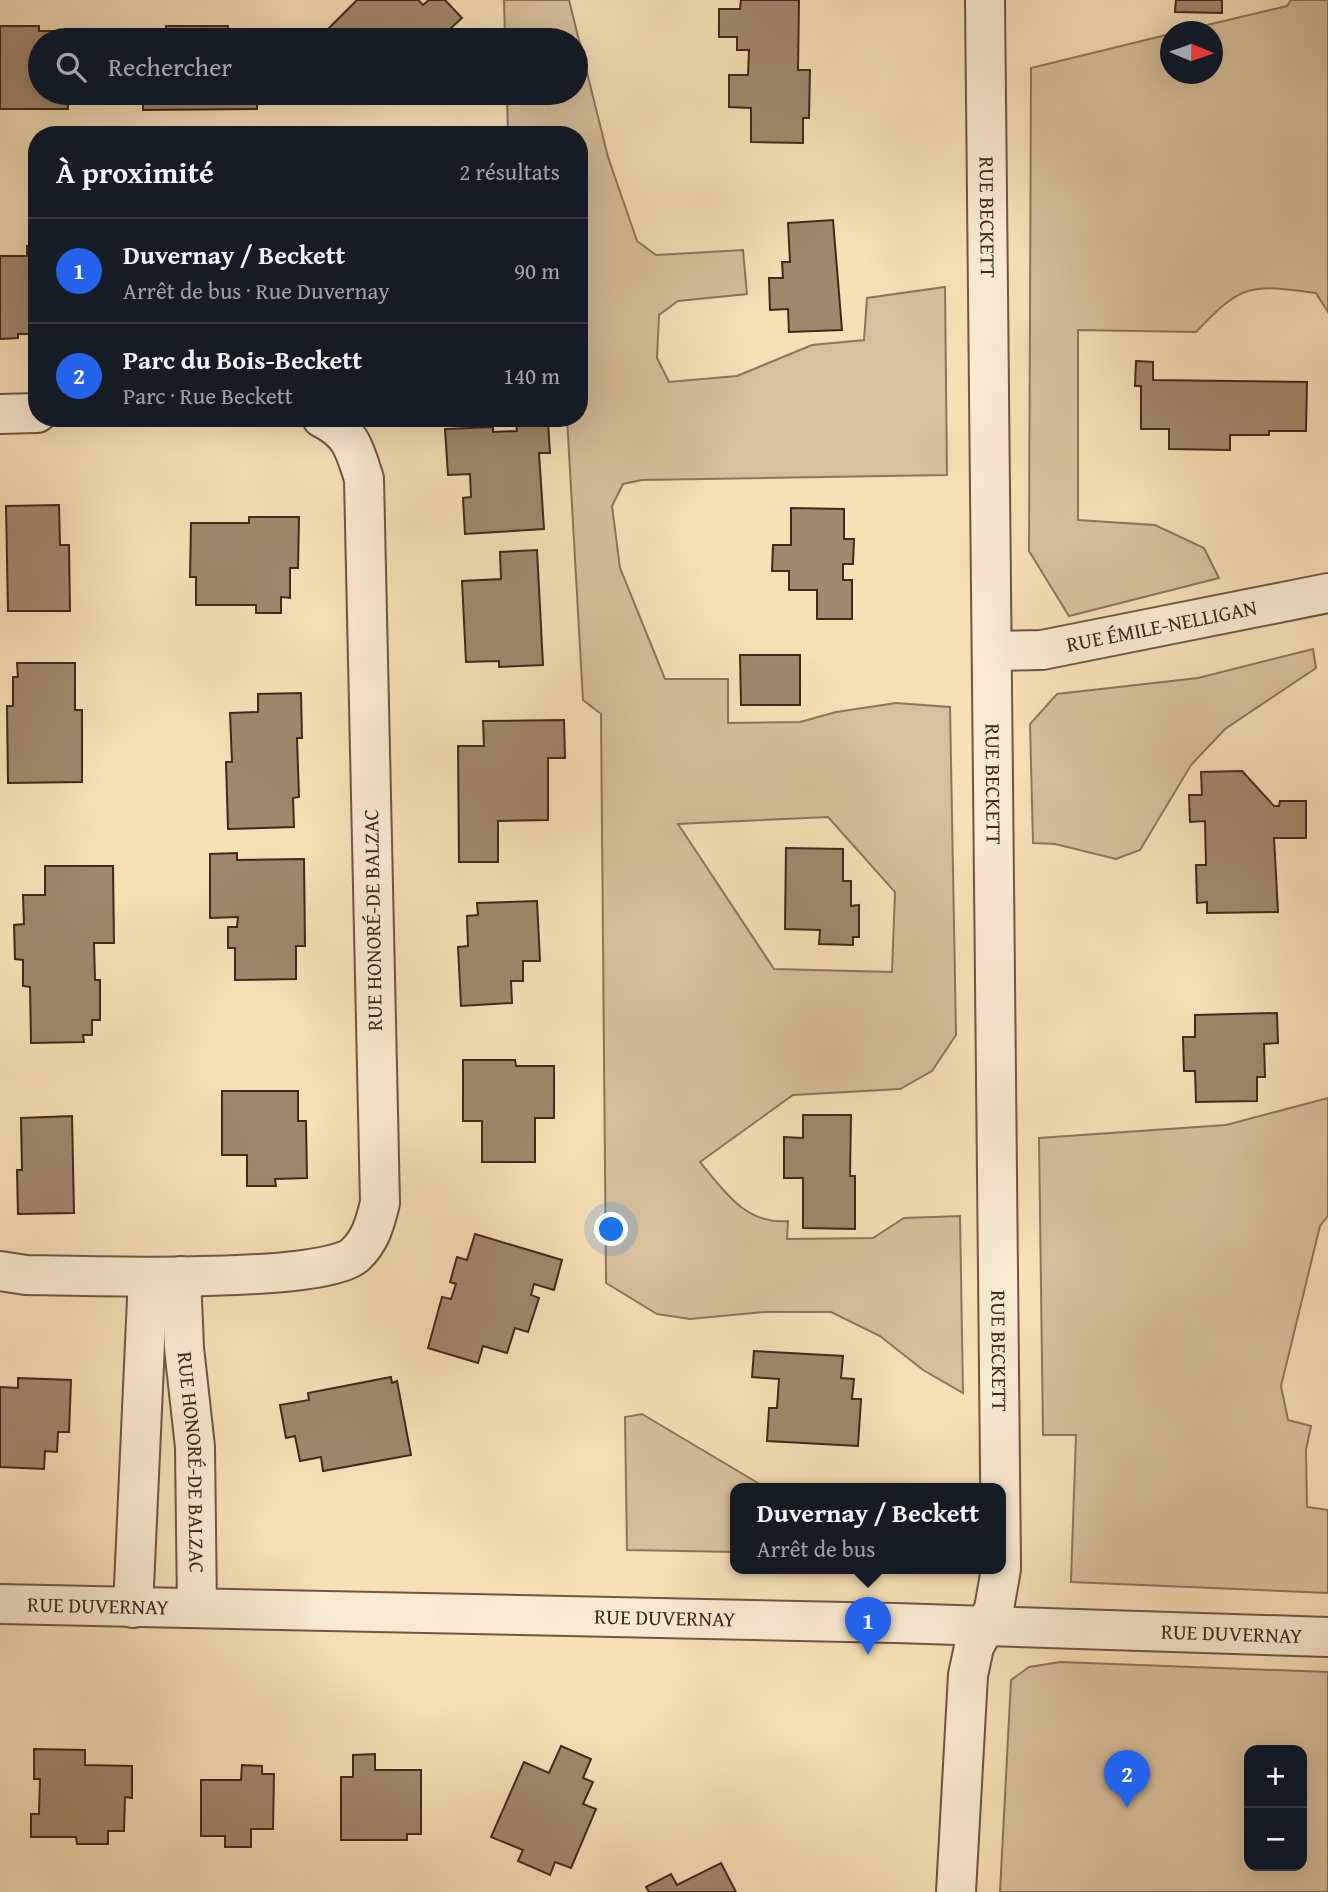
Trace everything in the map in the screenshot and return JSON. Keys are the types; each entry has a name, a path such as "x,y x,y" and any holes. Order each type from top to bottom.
{"street":[{"name":"RUE BECKETT","path":"985,0 994,651 1000,1483"},
{"path":"0,414 28,413"},
{"name":"RUE HONORÉ-DE BALZAC","path":"0,1271 26,1275 165,1276 324,1268 354,1256 372,1233 380,1203 364,479 355,448 339,427"},
{"name":"RUE ÉMILE-NELLIGAN","path":"994,651 1042,650 1328,593"},
{"name":"RUE HONORÉ-DE BALZAC","path":"133,1608 165,1276"},
{"name":"RUE HONORÉ-DE BALZAC","path":"165,1276 184,1348 195,1447 197,1608"},
{"name":"RUE BECKETT","path":"956,1892 968,1675 974,1647 983,1625 994,1609 1000,1574"},
{"name":"RUE DUVERNAY","path":"0,1604 983,1625 1328,1637"}],"shaded area":[{"path":"504,0 569,0 576,28 505,28"},
{"path":"1291,0 1328,0 1328,312 1316,293 1262,288 1237,296 1225,304 1196,332 1078,330 1078,520 1155,525 1204,548 1219,578 1069,616 1029,551 1031,68 1160,36 1160,84 1223,84 1223,21 1287,6"},
{"path":"588,76 608,157 637,241 656,255 743,250 747,294 678,301 659,315 657,358 669,382 737,376 812,345 864,340 867,298 945,287 947,475 642,480 623,484 612,506 620,568 665,679 728,679 728,723 800,722 836,712 896,703 950,707 956,1035 932,1071 900,1089 793,1095 700,1162 727,1194 748,1212 773,1221 788,1221 787,1239 873,1238 904,1218 960,1216 963,1393 923,1370 880,1336 831,1312 765,1312 690,1319 657,1314 606,1283 601,714 583,700 568,427 588,427 588,126 508,126 507,105 588,105","holes":["828,817 895,892 892,972 774,969 678,824"]},
{"path":"1313,649 1316,668 1225,729 1191,765 1140,850 1116,859 1055,844 1033,843 1030,724 1057,694 1198,678"},
{"path":"1328,1098 1328,1216 1320,1226 1281,1386 1288,1420 1311,1426 1306,1450 1307,1507 1328,1510 1328,1593 1071,1582 1076,1435 1043,1435 1039,1138 1226,1125"},
{"path":"642,1414 758,1483 730,1483 730,1552 627,1550 625,1417"},
{"path":"1060,1662 1328,1672 1328,1892 1000,1892 1011,1680 1029,1667"}],"building":[{"path":"357,0 418,0 423,5 429,0 445,0 462,18 451,28 329,28"},
{"path":"741,0 799,0 798,70 810,70 809,118 803,118 803,143 751,142 751,108 729,107 729,75 748,75 749,50 737,50 737,37 719,37 719,9 740,9"},
{"path":"1176,0 1222,0 1222,13 1175,12"},
{"path":"0,26 39,26 28,28 28,105 68,105 68,109 0,109"},
{"path":"166,26 228,26 228,28"},
{"path":"143,105 257,105 257,109 143,110"},
{"path":"833,220 842,330 789,332 788,309 770,310 769,278 783,278 782,262 790,262 788,223"},
{"path":"28,246 28,334 18,334 18,338 0,339 0,256 27,256"},
{"path":"1136,361 1153,362 1153,380 1307,382 1306,431 1230,435 1230,450 1169,449 1169,429 1141,429 1141,386 1135,386"},
{"path":"493,427 493,432 517,431 516,427 548,427 550,453 539,453 544,529 465,534 463,498 471,497 470,474 448,475 445,429"},
{"path":"59,505 60,545 69,545 70,611 8,611 6,506"},
{"path":"791,508 844,509 844,539 854,539 853,564 843,564 843,580 852,580 852,619 817,619 817,590 789,590 789,571 772,571 773,545 791,545"},
{"path":"249,517 299,517 298,568 290,568 290,598 281,597 281,613 256,613 256,605 196,605 196,577 190,577 191,523 249,523"},
{"path":"537,550 543,665 499,667 499,661 466,662 462,581 501,579 500,552"},
{"path":"740,655 800,655 800,705 741,705"},
{"path":"17,663 75,663 75,710 82,710 82,782 8,783 7,706 13,706 13,677 18,677"},
{"path":"301,693 302,738 297,738 299,797 293,798 294,827 228,829 226,762 232,762 230,713 258,712 258,694"},
{"path":"564,720 565,758 548,758 548,820 498,821 498,862 459,862 458,746 484,746 483,721"},
{"path":"1242,771 1274,806 1279,806 1280,801 1306,801 1306,838 1274,838 1278,912 1207,913 1207,902 1197,903 1196,865 1206,865 1205,821 1190,822 1189,795 1202,795 1201,772"},
{"path":"786,848 843,849 843,881 851,881 851,906 859,905 859,937 853,937 853,945 819,944 820,930 785,929"},
{"path":"237,853 237,860 304,859 305,946 296,946 296,979 235,980 235,948 228,948 228,927 237,927 238,917 210,918 210,854"},
{"path":"45,866 113,866 114,943 94,943 95,980 100,980 100,1020 92,1020 92,1035 83,1035 84,1042 31,1043 30,987 23,986 23,960 15,959 14,925 24,924 23,895 45,895"},
{"path":"537,901 540,961 523,961 523,981 511,981 512,1003 461,1006 458,947 468,946 467,916 478,915 477,903"},
{"path":"1277,1013 1278,1043 1264,1044 1265,1077 1257,1077 1257,1101 1196,1102 1195,1071 1184,1071 1183,1037 1195,1037 1195,1015"},
{"path":"463,1060 515,1060 516,1066 554,1066 554,1118 535,1118 535,1162 482,1162 482,1121 463,1121"},
{"path":"222,1091 298,1091 298,1121 306,1121 307,1178 275,1179 276,1186 247,1186 247,1155 222,1155"},
{"path":"803,1115 851,1115 850,1176 855,1176 855,1229 803,1228 803,1178 784,1178 784,1137 803,1138"},
{"path":"72,1116 74,1213 18,1214 17,1170 22,1170 21,1118"},
{"path":"475,1234 562,1260 554,1290 534,1284 531,1295 539,1298 528,1332 515,1328 507,1353 483,1346 478,1363 428,1348 442,1297 451,1299 456,1284 450,1282 457,1257 467,1260"},
{"path":"754,1351 843,1356 841,1378 854,1379 852,1399 861,1399 858,1446 767,1441 769,1408 777,1408 779,1379 752,1377"},
{"path":"391,1377 392,1383 397,1381 411,1455 323,1471 321,1457 300,1461 295,1436 286,1438 280,1405 309,1400 308,1393"},
{"path":"18,1378 71,1380 69,1432 58,1432 57,1452 45,1451 44,1469 0,1467 0,1387 18,1388"},
{"path":"561,1746 591,1759 583,1778 593,1782 583,1804 596,1809 571,1868 555,1862 550,1875 518,1861 523,1850 491,1837 524,1762 549,1773"},
{"path":"34,1749 85,1750 85,1765 132,1766 132,1798 125,1797 124,1831 108,1831 108,1844 77,1844 76,1837 31,1837 31,1814 39,1814 40,1779 34,1779"},
{"path":"375,1754 375,1770 421,1770 421,1834 407,1834 407,1840 341,1840 341,1777 353,1777 353,1755"},
{"path":"242,1765 262,1766 262,1774 274,1774 273,1829 251,1829 251,1847 225,1847 225,1836 201,1836 201,1780 241,1780"},
{"path":"721,1863 736,1892 649,1892 646,1887 671,1874 677,1885"}],"place":[{"name":"Duvernay / Beckett","path":"868,1655"},
{"name":"Parc du Bois-Beckett","path":"1127,1808"}]}
